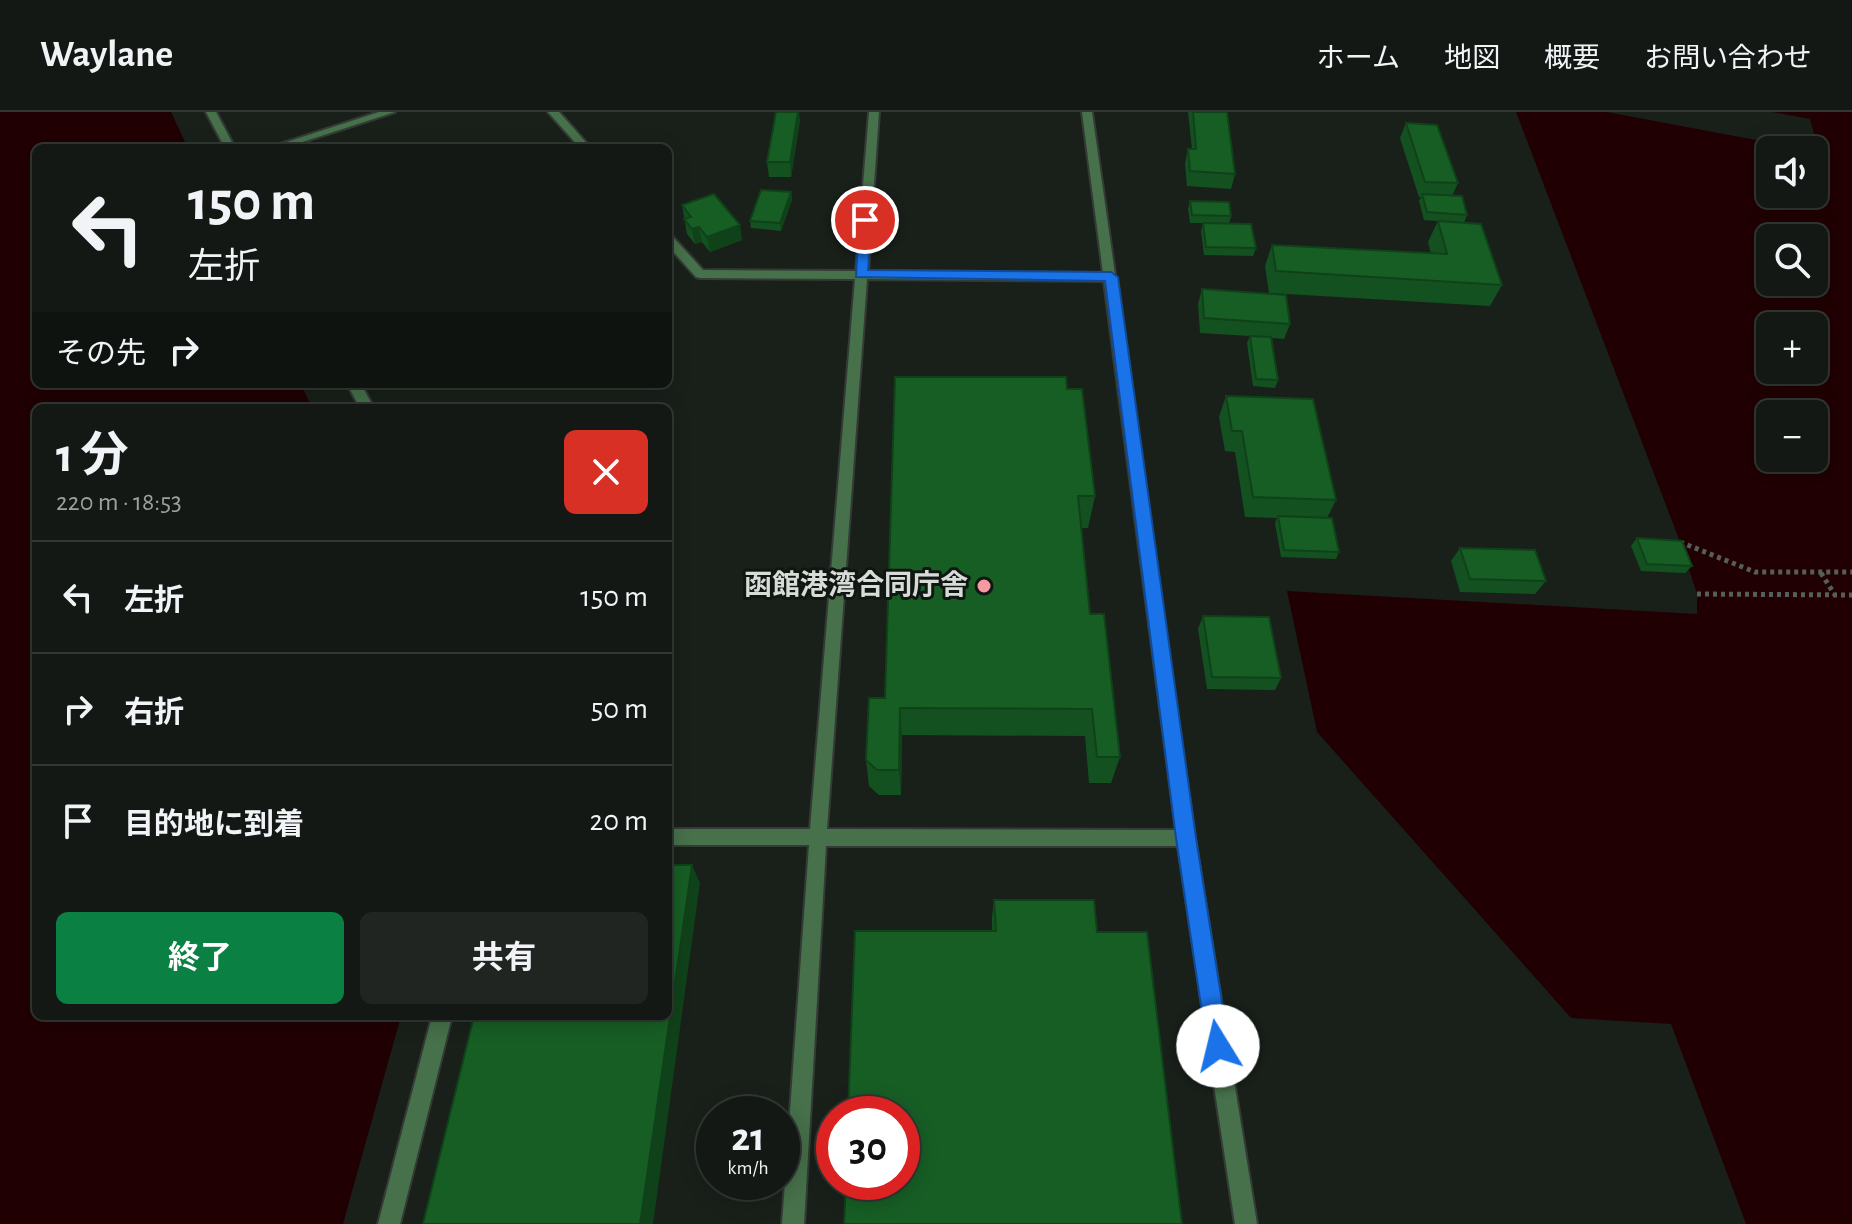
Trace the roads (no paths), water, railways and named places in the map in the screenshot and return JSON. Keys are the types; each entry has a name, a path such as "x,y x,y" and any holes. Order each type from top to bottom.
{"street":[{"path":"211,112 228,144"},
{"path":"286,144 390,112"},
{"path":"553,112 582,144"},
{"path":"793,1224 818,838 874,112"},
{"path":"1087,112 1186,838 1246,1224"},
{"path":"672,243 700,274 1111,277"},
{"path":"672,837 1186,838"},
{"path":"389,1224 441,1020"}],"place":[{"name":"函館港湾合同庁舎","path":"984,586"}]}
